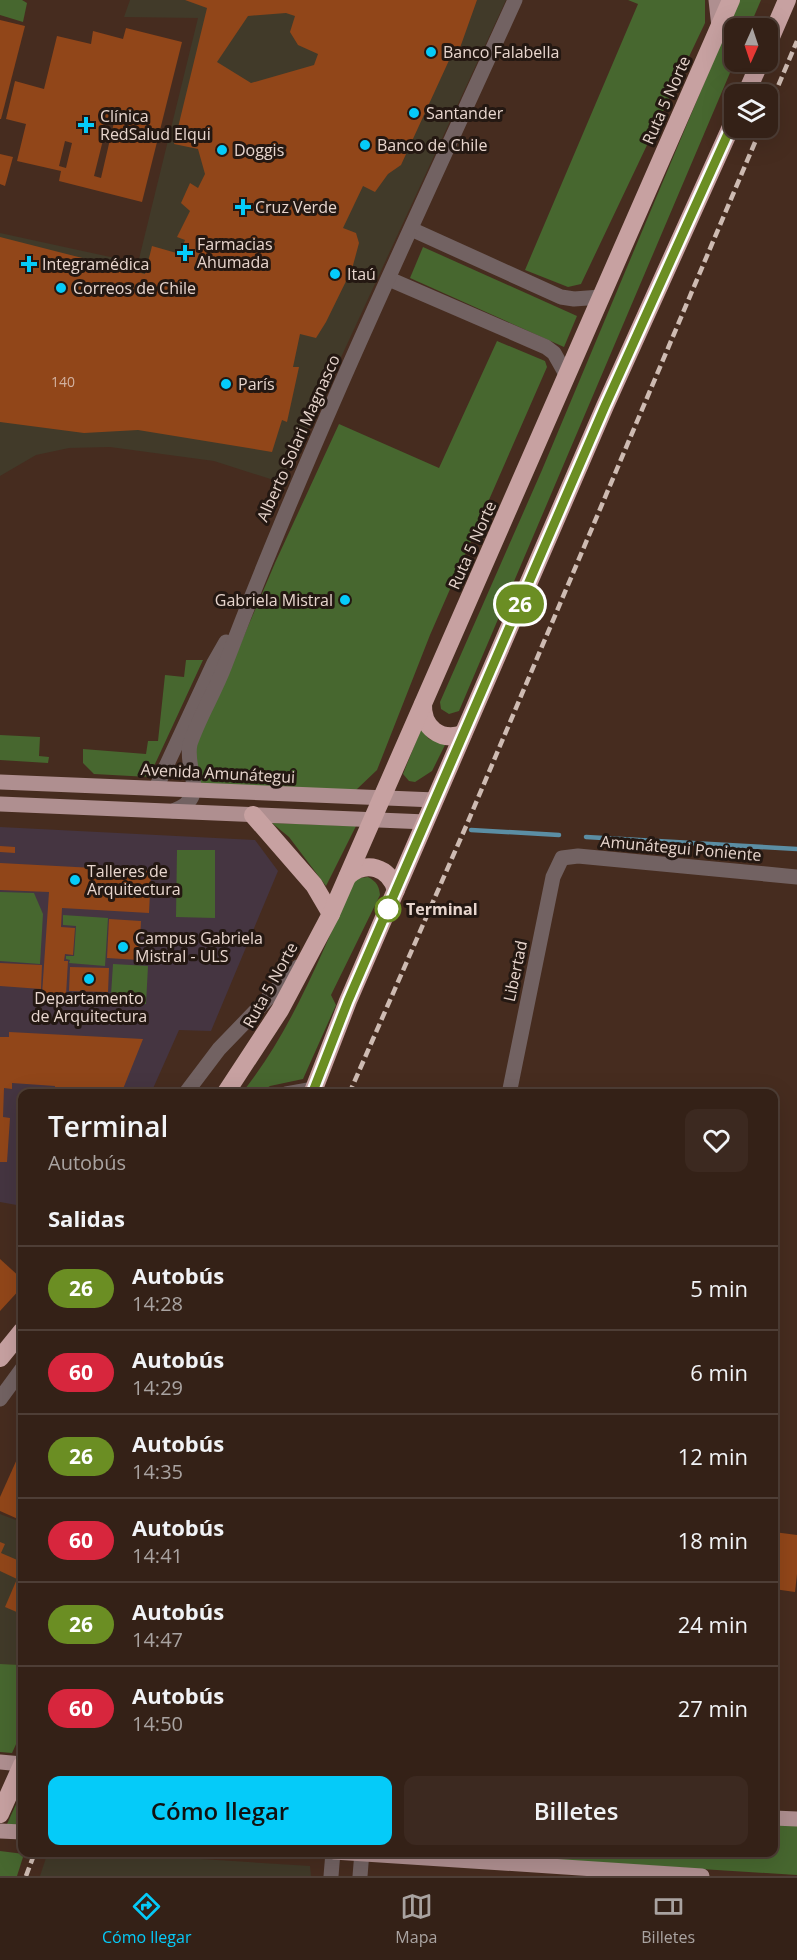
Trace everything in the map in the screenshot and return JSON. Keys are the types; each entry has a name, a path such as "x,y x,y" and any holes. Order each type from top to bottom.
{"highway":[{"name":"Ruta 5 Norte","path":"228,1089 280,1010 331,914 731,0"},
{"path":"778,20 784,5"},
{"path":"314,1089 348,1001 605,406 726,138"},
{"path":"423,704 424,719 433,731 444,737 463,735"},
{"path":"253,814 314,885 331,914"},
{"path":"348,876 359,868 380,869 390,878 396,890"},
{"path":"0,1358 18,1336"},
{"path":"0,1814 18,1774"}],"main road":[{"path":"716,0 719,28"},
{"name":"Avenida Amunátegui","path":"0,782 435,800"},
{"path":"0,804 426,822"},
{"path":"0,1762 18,1764"},
{"path":"778,1818 797,1819"},
{"path":"0,1831 18,1832"},
{"path":"474,1857 554,1859 702,1876"}],"street":[{"name":"Alberto Solari Magnasco","path":"194,790 194,777 188,756 190,744 224,668 243,614 300,477 515,0"},
{"path":"411,229 561,297 574,299 601,297"},
{"path":"389,279 546,348 554,353 567,376"},
{"name":"Alberto Solari Magnasco","path":"156,788 214,663 243,614"},
{"path":"172,811 187,804 194,790"},
{"name":"Amunátegui Poniente","path":"562,858 578,856 797,877"},
{"name":"Libertad","path":"510,1089 553,877 562,858"},
{"path":"189,1089 219,1049 312,951"},
{"path":"0,1399 18,1374"},
{"path":"331,1876 333,1857"},
{"path":"360,1876 362,1857"}],"shaded area":[{"path":"130,0 506,0 283,483 214,461 110,447 69,448 36,455 0,476 0,233 138,263 198,18 124,17"},
{"name":"Campus Gabriela Mistral - ULS","path":"0,827 255,840 278,871 211,1031 179,1030 153,1089 18,1089 18,1205 0,1202"},
{"path":"0,1514 18,1521 18,1665 0,1664"},
{"path":"46,1857 170,1857 310,1866 311,1876 40,1876"}],"green space":[{"path":"0,0 22,0 27,3 23,22 0,15"},
{"path":"628,0 705,0 705,23 581,284 568,287 525,270 638,4"},
{"path":"739,0 761,0 753,18 731,18"},
{"path":"724,36 724,72 730,72 459,711 449,714 441,709 440,702 542,470"},
{"path":"423,247 577,316 564,347 410,278"},
{"path":"497,341 545,361 547,367 430,635 377,770 356,790 198,784 190,751 220,692 275,563 339,424 439,468"},
{"path":"186,660 203,660 149,777 94,774 83,763 83,749 146,754 148,741 158,741 165,675 184,677"},
{"path":"421,729 429,739 446,743 432,771 415,782 409,781 403,774"},
{"path":"0,735 40,737 39,756 49,757 48,763 0,760"},
{"path":"272,823 356,826 326,886 289,837"},
{"path":"177,850 215,850 215,918 176,917"},
{"path":"368,877 374,881 380,895 331,995 336,1005 303,1079 265,1089 245,1089 276,1044 317,964 354,881"},
{"path":"0,892 34,893 43,914 40,964 0,961"},
{"path":"63,915 108,918 105,966 69,963 70,960 66,959 66,956 74,956 76,926 63,925"},
{"path":"113,964 148,966 146,1004 69,999 69,993 111,995"},
{"path":"0,1664 18,1665 18,1740 12,1753 0,1752"},
{"path":"18,1800 18,1825 7,1824"},
{"path":"778,1824 797,1825 797,1875 513,1857 778,1857"},
{"path":"0,1851 18,1853 18,1857 23,1857 17,1876 0,1876"}],"building":[{"path":"185,0 477,0 456,59 451,56 401,165 388,174 375,192 363,186 343,228 356,233 359,243 352,269 316,338 300,334 293,367 299,367 287,422 282,420 272,452 138,430 84,433 0,422 0,237 145,274 152,246 180,254 185,240 177,237 190,211 181,203 190,183 198,188 205,174 198,149 174,144 207,8","holes":["286,13 295,16 290,32 298,45 318,54 314,65 251,83 217,62 248,16"]},
{"path":"0,20 25,26 1,119 0,119"},
{"path":"126,28 182,42 142,202 59,181 61,171 17,161 26,124 6,119 15,81 44,89 57,36 91,44 93,31 123,39","holes":["109,116 115,118 101,178 94,176","65,141 72,143 66,168 59,166"]},
{"path":"0,154 13,157 5,186 0,184"},
{"path":"0,846 15,847 15,853 0,852"},
{"name":"Talleres de Arquitectura","path":"0,863 151,871 149,913 62,908 61,927 75,928 73,955 65,954 64,961 68,961 66,995 42,994 49,892 0,890"},
{"path":"109,919 141,921 139,960 107,958"},
{"path":"0,963 42,965 41,989 0,986"},
{"name":"Departamento de Arquitectura","path":"70,967 109,968 108,992 69,991"},
{"path":"9,1032 143,1039 123,1089 55,1089 55,1086 12,1083 12,1089 4,1088 3,1117 10,1118 7,1162 0,1162 0,1037 9,1037"},
{"path":"0,1259 18,1275 18,1291 0,1311"},
{"path":"778,1416 780,1416 778,1445"},
{"path":"18,1457 18,1519 0,1511 0,1497"},
{"path":"778,1533 797,1535 795,1592 778,1590"},
{"path":"0,1542 5,1544 1,1553 18,1560 18,1613 5,1607 17,1579 0,1571"}],"waterway":[{"path":"471,830 559,835"},
{"path":"586,837 797,849"}],"railway":[{"path":"778,86 797,41"},
{"path":"351,1089 467,824 757,138"},
{"path":"26,1876 33,1857"}],"bus line":[{"name":"26","path":"314,1089 348,1001 596,428 726,138"}],"place":[{"name":"Banco Falabella","path":"431,52"},
{"name":"Santander","path":"414,113"},
{"name":"Clínica RedSalud Elqui","path":"86,125"},
{"name":"Banco de Chile","path":"365,145"},
{"name":"Doggis","path":"222,150"},
{"name":"Cruz Verde","path":"243,207"},
{"name":"Farmacias Ahumada","path":"185,253"},
{"name":"Integramédica","path":"29,264"},
{"name":"Itaú","path":"335,274"},
{"name":"Correos de Chile","path":"61,288"},
{"name":"París","path":"226,384"},
{"name":"Gabriela Mistral","path":"345,600"},
{"name":"Talleres de Arquitectura","path":"75,880"},
{"name":"Terminal","path":"388,909"},
{"name":"Campus Gabriela Mistral - ULS","path":"123,947"},
{"name":"Departamento de Arquitectura","path":"89,979"}]}
